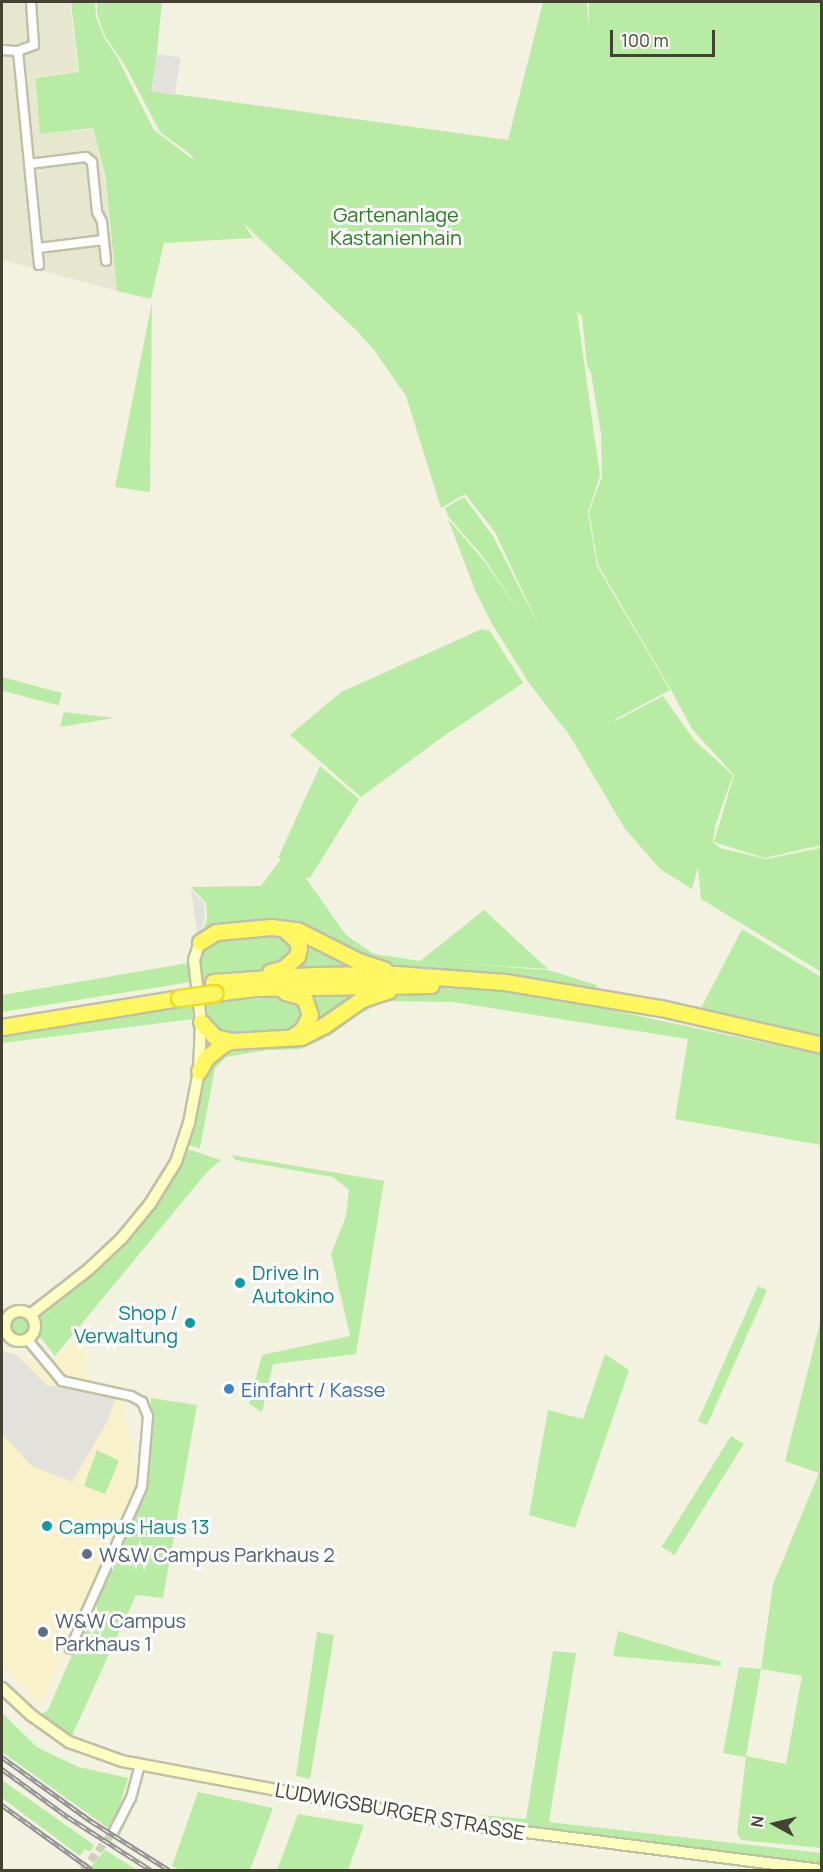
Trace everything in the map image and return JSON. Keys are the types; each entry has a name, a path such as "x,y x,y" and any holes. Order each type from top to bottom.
{"highway":[{"path":"200,942 216,932 271,927 297,930 358,961 396,974"},
{"path":"255,983 263,973 284,968 297,956 299,947 296,940 284,929"},
{"path":"2,1016 255,983 396,974 505,982 575,992 662,1008 822,1045"},
{"path":"255,983 421,985 500,991 574,1002 822,1055"},
{"path":"255,983 267,992 294,993 305,1000 310,1015 307,1024 289,1038"},
{"path":"201,1022 215,1036 231,1041 301,1037 362,999 383,991 421,985"},
{"path":"2,1027 178,993"},
{"path":"200,1071 212,1051 231,1041"}],"main road":[{"path":"30,1315 101,1259 150,1204 171,1170 183,1144 200,1071 201,1022 194,960 200,942"},
{"path":"21,1312 30,1315 35,1328 27,1339 13,1339 4,1327 12,1314 21,1312"},
{"name":"LUDWIGSBURGER STRASSE","path":"2,1688 31,1715 69,1742 96,1754 140,1764 447,1822 822,1870"}],"street":[{"path":"2,50 18,51 34,45 30,2"},
{"path":"18,51 39,265"},
{"path":"29,164 86,157 92,162 97,212 102,222 106,261"},
{"path":"38,248 104,240"},
{"path":"27,1339 62,1381 131,1396 142,1402 148,1416 142,1487 70,1648"},
{"path":"114,1831 131,1798 140,1764"}],"shaded area":[{"path":"2,2 70,2 78,72 34,77 40,134 93,129 104,175 117,291 2,260"},
{"path":"157,54 181,58 175,95 151,92"},
{"path":"191,889 204,903 205,918 201,934 197,933"},
{"path":"80,1336 92,1385 120,1389 139,1486 41,1705 2,1666 2,1348 47,1366"},
{"path":"2,1351 17,1355 47,1385 116,1398 107,1422 72,1482 32,1466 2,1434"}],"green space":[{"name":"Gartenanlage Kastanienhain","path":"71,2 95,2 96,17 105,39 116,55 154,130 195,161 190,154 160,132 126,67 105,36 97,14 97,2 162,2 153,91 508,140 543,2 587,2 589,28 589,2 821,2 821,845 765,858 714,842 734,775 692,729 671,690 598,565 589,512 602,477 601,433 591,373 587,365 582,316 577,312 600,476 588,512 597,566 670,690 614,720 663,696 695,741 733,775 715,826 713,842 720,848 766,859 821,848 821,972 701,899 698,867 692,889 660,869 625,829 570,736 529,683 492,624 475,590 448,519 485,562 521,615 484,558 448,516 445,508 464,497 493,536 539,626 495,532 465,494 441,508 406,396 374,350 357,331 243,223 253,238 164,243 151,299 117,291 105,175 93,128 40,134 35,78 79,72"},
{"path":"152,302 150,492 115,487"},
{"path":"482,629 490,631 523,683 441,738 361,797 290,735 341,692"},
{"path":"2,677 62,693 59,706 2,690"},
{"path":"64,712 114,718 60,727"},
{"path":"320,766 359,799 310,878 305,877 346,935 374,954 420,961 484,910 548,969 448,963 548,970 597,985 596,989 522,977 403,967 372,961 306,929 202,934 207,918 206,903 191,887 261,886 281,859 278,858"},
{"path":"742,929 821,977 821,1045 699,1012"},
{"path":"282,933 295,946 281,967 203,979 200,960 206,941 220,935"},
{"path":"302,935 358,965 345,970 293,971 301,962"},
{"path":"188,963 191,982 2,1012 2,995"},
{"path":"421,985 500,991 574,1002 821,1055 821,1145 675,1119 688,1039 452,1002 385,1001 361,1013 331,1035 301,1049 267,1050 226,1057 215,1068 200,1148 183,1144 195,1097 212,1051 289,1038 362,999"},
{"path":"378,989 312,1027 306,995 320,990"},
{"path":"285,996 303,1003 306,1016 299,1028 285,1034 221,1033 209,1022 206,1003"},
{"path":"192,1004 193,1019 2,1043 2,1033"},
{"path":"187,1149 221,1160 207,1172 55,1356 37,1333 37,1313 46,1306 49,1315 47,1305 138,1226"},
{"path":"232,1155 384,1181 356,1354 273,1364 262,1412 249,1404 262,1355 350,1336 331,1254 346,1216 349,1190 333,1177 235,1160"},
{"path":"758,1286 767,1290 707,1425 698,1421"},
{"path":"20,1316 27,1319 30,1326 27,1333 20,1336 13,1333 10,1326 13,1319"},
{"path":"821,1319 822,1463 819,1472 822,1473 821,1848 741,1840 737,1833 746,1757 723,1753 739,1667 761,1669 773,1584 819,1473 785,1461","holes":["761,1669 802,1676 786,1764 746,1756"]},
{"path":"605,1354 629,1370 575,1528 529,1515 548,1410 583,1419"},
{"path":"151,1398 197,1405 163,1598 136,1595 69,1742 39,1716 48,1710 145,1488"},
{"path":"731,1436 744,1444 674,1555 662,1547"},
{"path":"97,1450 119,1461 105,1494 84,1486"},
{"path":"618,1631 721,1662 721,1666 613,1656"},
{"path":"317,1632 334,1635 310,1779 296,1776"},
{"path":"553,1651 576,1653 549,1822 821,1853 821,1870 480,1827 481,1815 526,1819"},
{"path":"2,1713 37,1747 79,1767 128,1778 119,1808 108,1828 2,1752"},
{"path":"2,1780 94,1845 90,1852 85,1849 80,1856 2,1798"},
{"path":"198,1792 273,1808 250,1870 180,1870 172,1866"},
{"path":"298,1814 364,1825 348,1870 277,1870"},
{"path":"105,1850 137,1870 97,1870 91,1867"}],"tunnel":[{"path":"83,1870 114,1831"}],"railway":[{"path":"2,1757 91,1821 169,1870"},
{"path":"2,1769 68,1817 151,1870"},
{"path":"2,1805 92,1870"}],"place":[{"name":"Drive In Autokino","path":"240,1283"},
{"name":"Shop / Verwaltung","path":"190,1323"},
{"name":"Einfahrt / Kasse","path":"229,1389"},
{"name":"Campus Haus 13","path":"47,1526"},
{"name":"W&W Campus Parkhaus 2","path":"87,1554"},
{"name":"W&W Campus Parkhaus 1","path":"43,1632"}]}
